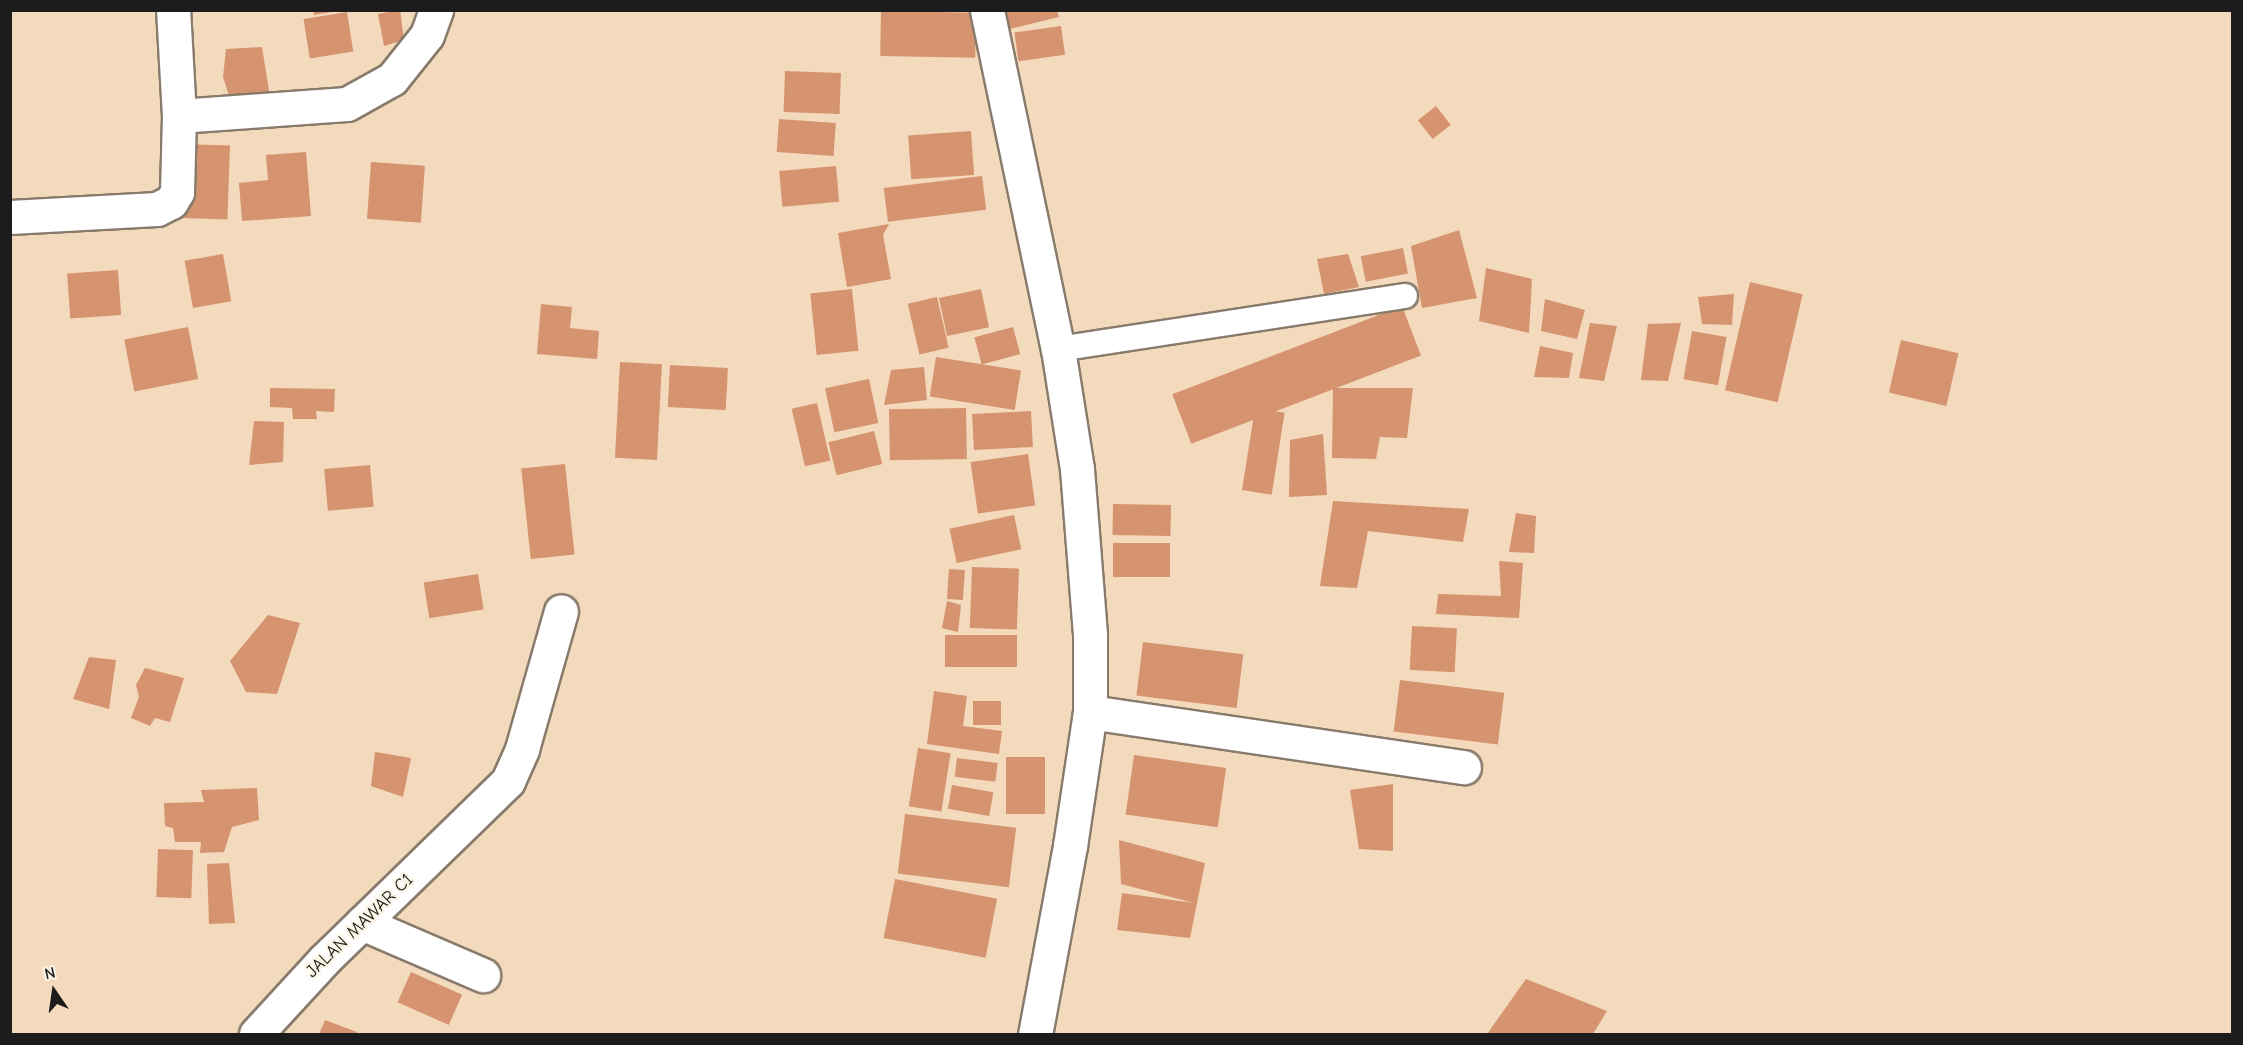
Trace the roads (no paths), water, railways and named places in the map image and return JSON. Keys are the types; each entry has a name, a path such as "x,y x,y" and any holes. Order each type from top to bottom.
{"street":[{"path":"10,218 157,209 168,205 177,192 179,116 173,10"},
{"path":"179,116 347,104 392,79 427,35 436,10"},
{"path":"987,10 1058,349 1086,557 1089,712 1068,856 1035,1035"},
{"name":"JALAN MAWAR C1","path":"256,1035 362,923 508,781 525,739 561,611"},
{"path":"1089,712 1464,767"},
{"path":"362,923 483,975"}],"lane":[{"path":"1058,349 1405,296"}]}
